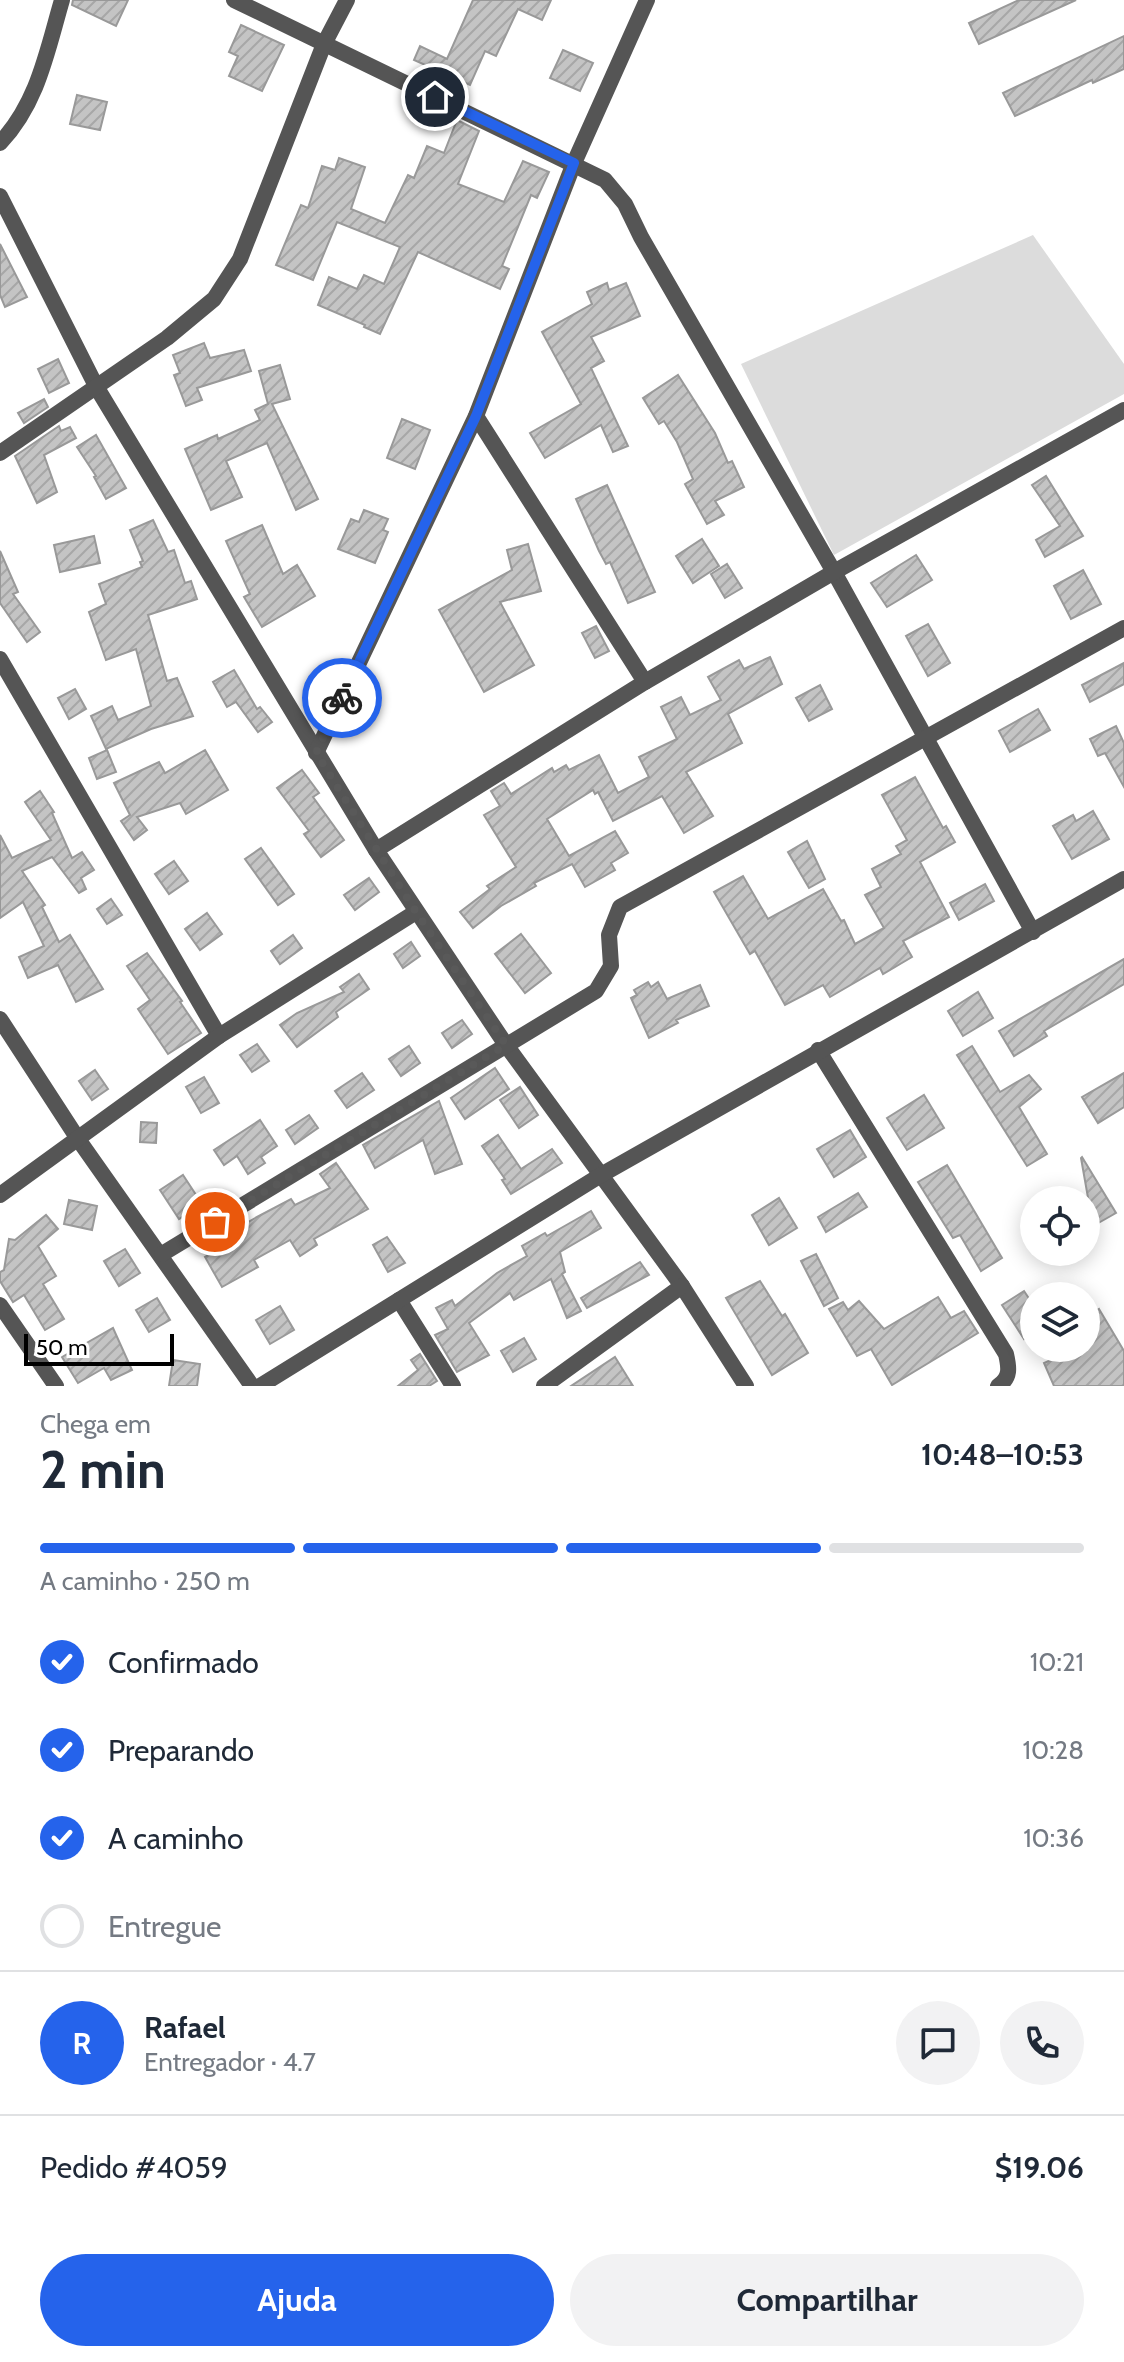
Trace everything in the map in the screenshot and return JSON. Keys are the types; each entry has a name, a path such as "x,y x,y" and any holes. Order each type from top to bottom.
{"street":[{"path":"0,143 17,125 38,86 62,0"},
{"path":"234,0 605,180 625,204 834,572 1033,932"},
{"path":"0,453 167,338 214,299 240,259 324,44 347,0"},
{"path":"316,753 476,416 574,163 647,0"},
{"path":"0,196 97,388 376,850 506,1045 682,1286 746,1386"},
{"path":"376,850 645,682 1124,410"},
{"path":"476,416 645,682"},
{"path":"162,1254 596,991 611,966 609,935 620,907 1124,628"},
{"path":"0,659 219,1036"},
{"path":"260,1386 601,1175 1124,879"},
{"path":"0,1195 219,1036 416,912"},
{"path":"0,1019 78,1139 162,1254 252,1386"},
{"path":"818,1050 1006,1354 1010,1369 1004,1382 998,1386"},
{"path":"544,1386 682,1286"},
{"path":"399,1300 453,1386"},
{"path":"0,1305 56,1386"}],"shaded area":[{"path":"1033,235 1124,364 1124,394 834,555 741,364"}],"building":[{"path":"73,0 128,0 116,26 72,5"},
{"path":"473,0 551,0 542,20 518,9 496,56 485,51 470,85 414,60 420,46 447,59"},
{"path":"1019,0 1076,0 979,44 969,23"},
{"path":"241,25 284,45 262,91 229,76 238,56 229,52"},
{"path":"1124,36 1124,69 1093,83 1092,80 1015,116 1003,93"},
{"path":"563,50 593,63 580,91 550,78"},
{"path":"77,95 107,102 100,130 70,124"},
{"path":"457,120 479,131 458,184 504,202 523,161 549,172 537,198 531,195 502,266 509,269 500,289 418,252 380,334 318,305 329,277 357,289 364,275 384,284 400,247 337,222 313,280 276,265 301,205 308,208 322,166 335,170 339,158 365,167 351,209 385,223 408,175 414,178 427,146 444,153"},
{"path":"0,244 27,297 5,307 0,295"},
{"path":"607,283 609,290 626,283 640,316 591,337 604,361 591,368 628,446 613,452 601,425 545,458 530,433 581,404 542,332 592,304 587,292"},
{"path":"204,343 210,358 244,350 251,371 197,388 202,400 186,406 174,375 180,373 173,355"},
{"path":"58,359 69,383 49,393 38,369"},
{"path":"280,365 290,399 272,404 318,499 296,510 267,443 226,461 242,497 211,510 185,449 217,435 218,439 260,420 255,410 268,404 259,371"},
{"path":"678,375 715,433 728,463 732,461 744,487 715,501 724,515 707,524 685,484 693,479 677,442 664,421 659,424 643,398"},
{"path":"44,399 48,407 24,423 18,413"},
{"path":"402,419 430,430 415,469 387,458"},
{"path":"59,426 61,431 70,427 76,438 44,455 57,492 37,503 15,456"},
{"path":"96,435 126,488 106,499 96,476 77,447"},
{"path":"1046,476 1083,536 1045,557 1036,540 1060,526 1032,485"},
{"path":"607,485 655,592 628,603 610,562 606,564 599,551 576,499"},
{"path":"364,510 388,519 383,530 388,532 375,563 338,549 351,519 359,522"},
{"path":"153,520 168,552 174,550 185,583 191,581 197,599 148,615 167,681 177,678 193,716 151,729 106,749 91,716 112,706 118,720 151,706 136,649 106,660 89,612 106,604 99,584 142,567 140,562 143,561 130,530"},
{"path":"262,525 283,574 297,565 315,596 262,627 244,597 250,594 226,541"},
{"path":"94,536 100,563 60,572 54,545"},
{"path":"702,539 719,566 693,583 676,556"},
{"path":"528,544 541,591 500,602 534,665 484,692 439,610 512,570 507,550"},
{"path":"0,551 18,592 13,594 40,632 27,642 0,603"},
{"path":"916,555 932,580 887,607 871,583"},
{"path":"727,564 742,588 725,598 711,574"},
{"path":"1083,570 1101,604 1071,619 1054,586"},
{"path":"928,624 950,663 928,676 906,636"},
{"path":"596,626 609,651 595,658 582,633"},
{"path":"770,657 782,684 728,714 742,743 686,772 713,816 684,833 662,796 613,821 598,792 595,794 593,790 547,819 569,856 615,831 628,853 611,863 615,870 585,887 572,864 534,883 536,886 501,906 473,928 460,912 490,889 487,886 516,867 484,815 500,806 491,791 504,783 511,794 552,768 554,772 566,765 569,770 599,755 618,793 649,777 639,757 677,739 661,707 681,697 690,715 721,700 708,677 739,660 744,669"},
{"path":"1124,663 1124,684 1090,702 1082,685"},
{"path":"234,670 257,709 260,707 272,722 258,732 236,702 227,707 213,682"},
{"path":"820,685 832,709 809,721 796,698"},
{"path":"75,689 86,709 69,719 58,698"},
{"path":"1038,709 1050,730 1010,752 999,731"},
{"path":"1116,726 1124,743 1124,787 1105,753 1098,756 1090,739"},
{"path":"107,750 116,772 97,779 89,758"},
{"path":"205,750 228,790 186,814 180,803 137,817 147,830 134,840 121,821 130,815 114,783 159,762 165,773"},
{"path":"302,770 319,793 313,797 344,840 321,857 304,834 309,831 277,788"},
{"path":"915,777 943,828 946,826 955,842 920,862 949,917 903,941 912,957 883,974 880,968 830,997 823,985 785,1005 755,951 750,954 714,892 743,876 768,919 823,889 841,921 844,920 855,944 884,928 865,895 881,887 872,869 901,854 896,846 907,840 882,795"},
{"path":"40,791 54,812 72,858 82,852 94,870 81,878 86,889 79,893 52,857 22,871 45,905 42,907 59,942 70,935 103,989 76,1002 58,965 28,978 19,957 44,946 23,902 0,918 0,835 12,858 51,840 25,802"},
{"path":"1093,811 1109,839 1072,859 1053,826 1073,815 1076,821"},
{"path":"807,841 825,879 809,888 788,852"},
{"path":"261,848 294,894 278,905 245,859"},
{"path":"174,861 188,881 169,894 155,874"},
{"path":"369,878 379,892 355,910 344,895"},
{"path":"985,884 994,901 959,920 950,903"},
{"path":"111,899 122,915 107,924 97,909"},
{"path":"207,913 222,934 200,950 185,929"},
{"path":"521,934 551,973 525,993 495,954"},
{"path":"293,935 302,948 280,964 271,951"},
{"path":"411,942 420,956 403,968 394,954"},
{"path":"147,953 201,1033 168,1054 138,1009 150,1000 127,966"},
{"path":"1124,959 1124,984 1044,1031 1047,1036 1014,1056 999,1031"},
{"path":"359,974 369,989 336,1012 338,1017 297,1047 280,1025 297,1013 344,992 340,987"},
{"path":"648,982 651,987 658,982 667,999 700,985 709,1006 676,1020 678,1023 649,1038 631,998 637,995 634,990"},
{"path":"978,992 993,1018 963,1036 948,1011"},
{"path":"462,1020 472,1034 452,1048 442,1033"},
{"path":"257,1044 269,1061 252,1072 240,1055"},
{"path":"409,1046 420,1063 401,1076 389,1059"},
{"path":"972,1046 1000,1092 1029,1075 1041,1089 1019,1107 1047,1154 1027,1166 957,1055"},
{"path":"495,1068 509,1089 465,1119 451,1098"},
{"path":"95,1070 108,1089 92,1100 79,1081"},
{"path":"362,1073 374,1090 347,1108 335,1091"},
{"path":"1124,1073 1124,1107 1098,1123 1082,1097"},
{"path":"204,1077 219,1103 201,1113 186,1087"},
{"path":"520,1087 538,1115 519,1128 500,1100"},
{"path":"924,1095 944,1128 907,1150 887,1118"},
{"path":"439,1101 462,1164 435,1174 423,1140 375,1168 363,1145"},
{"path":"309,1115 318,1128 295,1144 286,1130"},
{"path":"260,1120 277,1146 261,1157 265,1163 248,1174 237,1156 224,1165 214,1150"},
{"path":"141,1122 157,1123 156,1143 140,1142"},
{"path":"850,1130 866,1157 834,1177 817,1149"},
{"path":"498,1135 521,1169 552,1149 562,1163 511,1194 502,1180 505,1179 482,1146"},
{"path":"1082,1157 1100,1186 1086,1186"},
{"path":"336,1163 368,1209 314,1239 317,1245 300,1256 290,1240 254,1260 258,1267 222,1287 205,1257 246,1234 241,1226 257,1217 291,1199 295,1205 330,1188 320,1174"},
{"path":"947,1165 1002,1258 981,1271 960,1235 953,1238 918,1182"},
{"path":"183,1175 202,1204 179,1219 160,1190"},
{"path":"1100,1187 1116,1213 1100,1222"},
{"path":"858,1193 867,1207 826,1232 818,1217"},
{"path":"779,1198 797,1228 769,1245 752,1215"},
{"path":"69,1200 97,1206 92,1230 64,1224"},
{"path":"591,1211 601,1228 560,1252 565,1272 562,1274 581,1311 567,1318 551,1279 514,1300 510,1293 469,1323 489,1355 457,1372 435,1335 448,1329 436,1308 452,1300 455,1306 497,1273 527,1256 522,1246"},
{"path":"46,1215 58,1229 38,1246 56,1276 43,1284 64,1319 45,1330 24,1295 13,1302 0,1281 0,1272 4,1270 9,1239 15,1240"},
{"path":"387,1237 405,1263 388,1272 373,1245"},
{"path":"125,1249 140,1273 119,1286 104,1261"},
{"path":"816,1254 838,1298 824,1306 801,1261"},
{"path":"640,1262 649,1275 587,1308 581,1298"},
{"path":"760,1281 782,1316 785,1314 808,1353 772,1375 726,1298"},
{"path":"1020,1294 1020,1333 1002,1305"},
{"path":"938,1297 951,1318 964,1311 978,1333 892,1385 871,1349 857,1356 829,1309 843,1302 848,1310 859,1301 884,1329"},
{"path":"157,1298 170,1320 149,1332 136,1310"},
{"path":"280,1306 294,1330 270,1344 256,1320"},
{"path":"1100,1311 1124,1351 1124,1386 1054,1386 1044,1363 1100,1362"},
{"path":"113,1328 132,1370 111,1380 104,1368 78,1383 62,1357"},
{"path":"524,1338 536,1359 513,1372 501,1351"},
{"path":"420,1354 437,1381 429,1386 398,1386 418,1370 411,1360"},
{"path":"615,1357 633,1386 571,1386"},
{"path":"173,1360 200,1364 197,1386 169,1386"}],"way so far":[{"path":"215,1222 506,1045 416,912 316,753 342,698"}],"route":[{"path":"342,698 476,416 574,163 435,97"}]}
